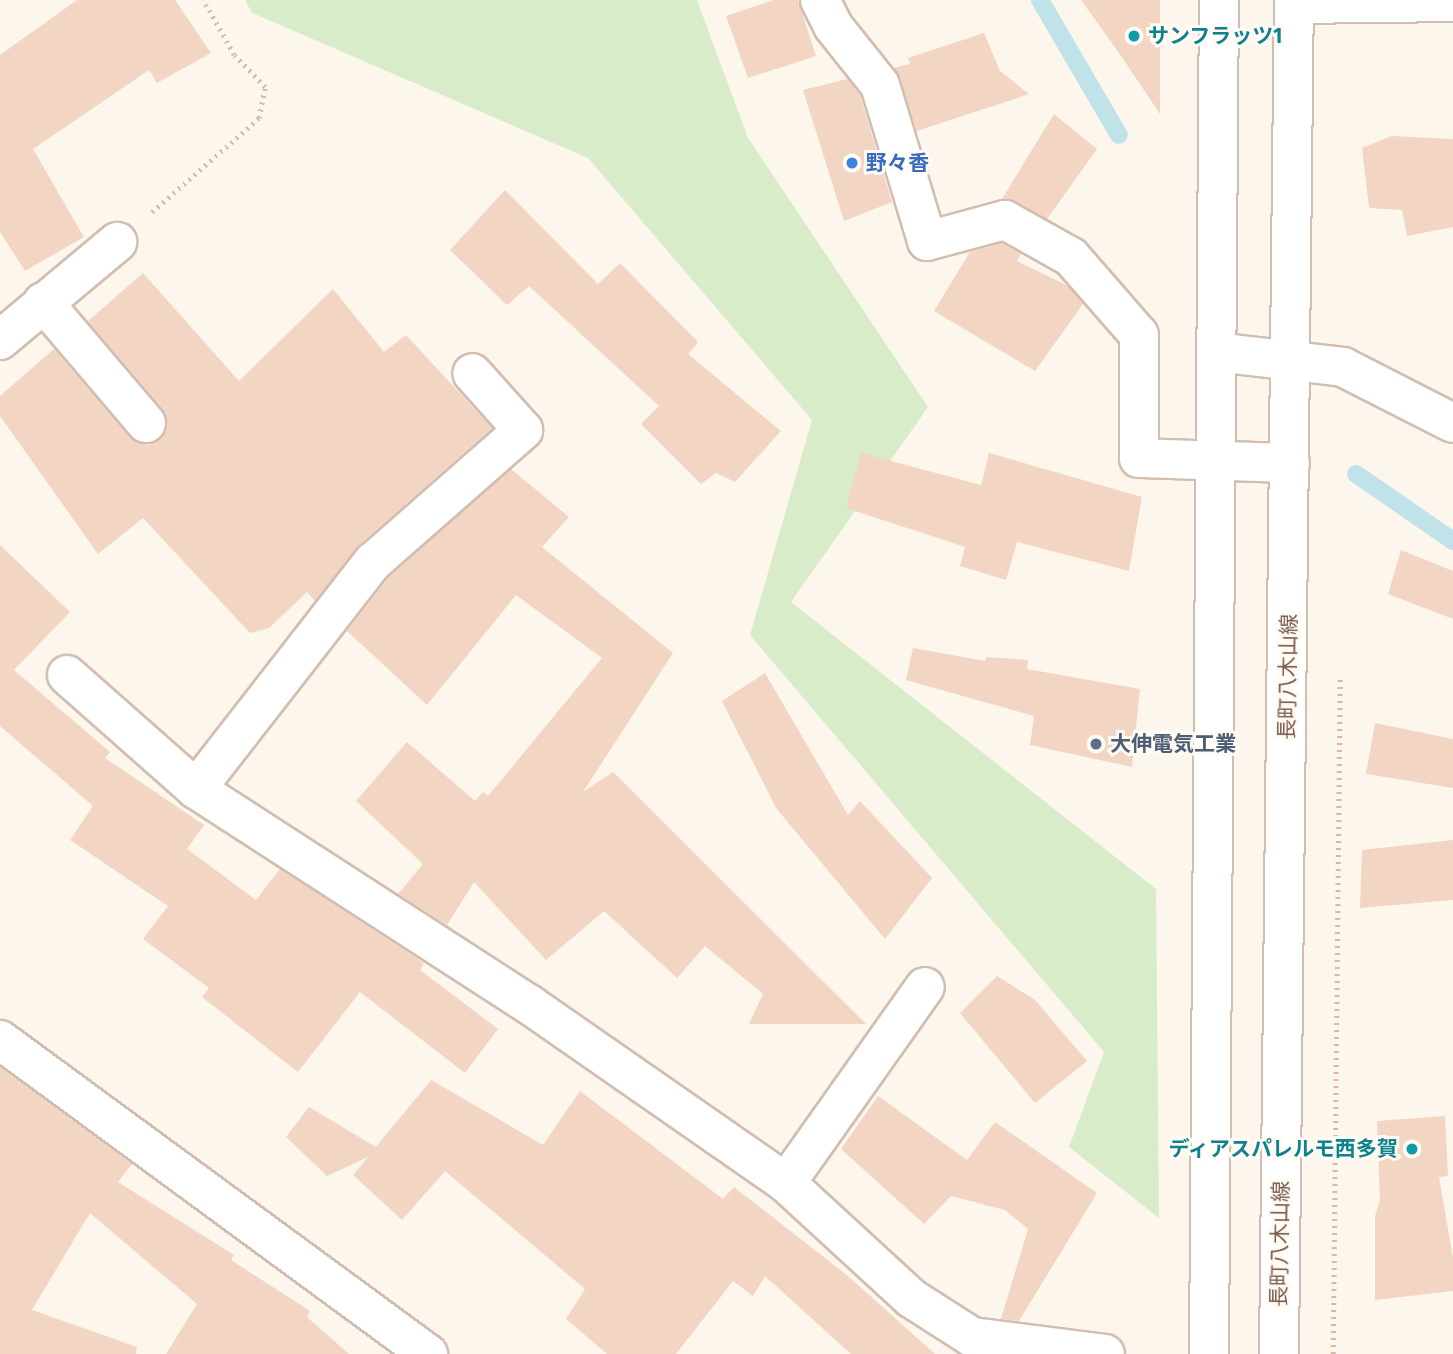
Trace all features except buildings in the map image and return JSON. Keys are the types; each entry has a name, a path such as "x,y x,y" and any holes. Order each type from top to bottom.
{"street":[{"path":"820,0 833,26 880,85 927,241 1005,220 1071,257 1139,334 1139,458 1215,464 1290,463"},
{"path":"1209,1354 1219,0"},
{"path":"1294,2 1453,2"},
{"name":"長町八木山線","path":"1279,1354 1294,2"},
{"path":"0,340 117,242"},
{"path":"43,302 146,423"},
{"path":"1216,352 1292,358 1343,367 1453,423"},
{"path":"196,789 373,562 523,430 472,373"},
{"path":"67,675 196,789 530,1005 786,1183 911,1298 972,1337 1105,1354"},
{"path":"786,1183 925,987"},
{"path":"0,1040 428,1354"}],"path":[{"path":"117,242 259,118 265,87 234,55 202,0"}],"green space":[{"path":"245,0 697,0 748,138 928,407 791,602 1156,889 1159,1218 1069,1147 1104,1052 750,635 812,420 588,158 252,13"}],"waterway":[{"path":"1040,0 1119,135"},
{"path":"1356,474 1453,541"}],"place":[{"name":"サンフラッツ1","path":"1134,36"},
{"name":"野々香","path":"852,163"},
{"name":"大伸電気工業","path":"1096,744"},
{"name":"ディアスパレルモ西多賀","path":"1412,1149"}]}
